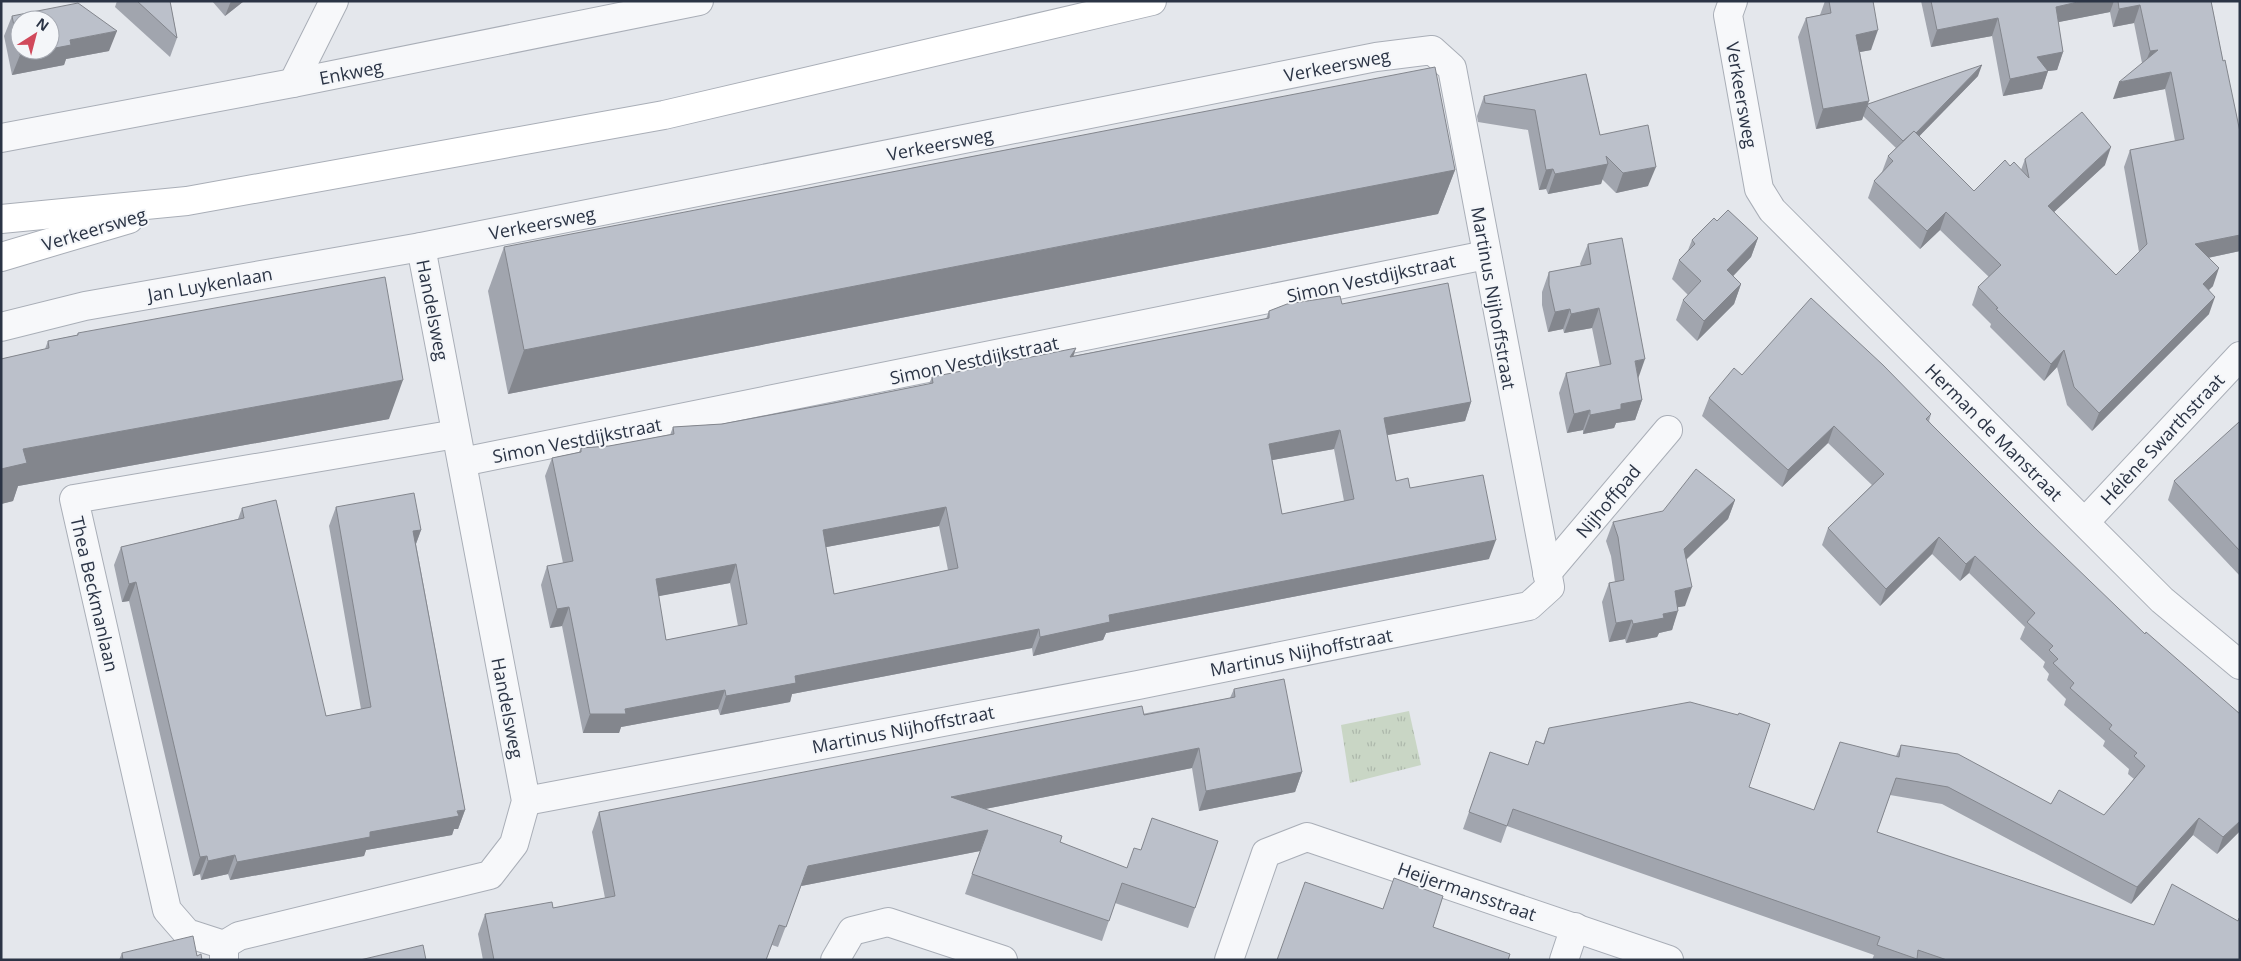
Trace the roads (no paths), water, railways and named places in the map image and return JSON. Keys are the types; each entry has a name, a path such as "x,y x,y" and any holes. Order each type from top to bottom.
{"main road":[{"name":"Verkeersweg","path":"1,219 188,201 664,115 1152,1"},
{"name":"Verkeersweg","path":"1,257 188,201"}],"street":[{"path":"293,83 334,1"},
{"name":"Enkweg","path":"1,138 293,83 699,1"},
{"name":"Verkeersweg","path":"1733,1 1728,15 1759,189"},
{"name":"Verkeersweg","path":"421,247 1376,57 1432,50 1452,68"},
{"name":"Martinus Nijhoffstraat","path":"526,801 1129,687 1529,606 1550,588 1452,68"},
{"name":"Herman de Manstraat","path":"1759,189 1772,210 2162,600 2240,665"},
{"name":"Jan Luykenlaan","path":"1,327 85,306 421,247"},
{"name":"Handelsweg","path":"224,952 239,936 490,875 514,844 526,801 421,247"},
{"name":"Simon Vestdijkstraat","path":"462,462 1486,255"},
{"name":"Hélène Swarthstraat","path":"2084,522 2240,356"},
{"name":"Nijhoffpad","path":"1547,572 1668,430"},
{"name":"Thea Beckmanlaan","path":"224,952 187,933 167,910 74,499 456,434"},
{"name":"Heijermansstraat","path":"1229,960 1266,853 1307,837 1669,960"},
{"path":"835,960 852,931 888,922 1003,960"},
{"path":"1564,960 1575,927"}]}
